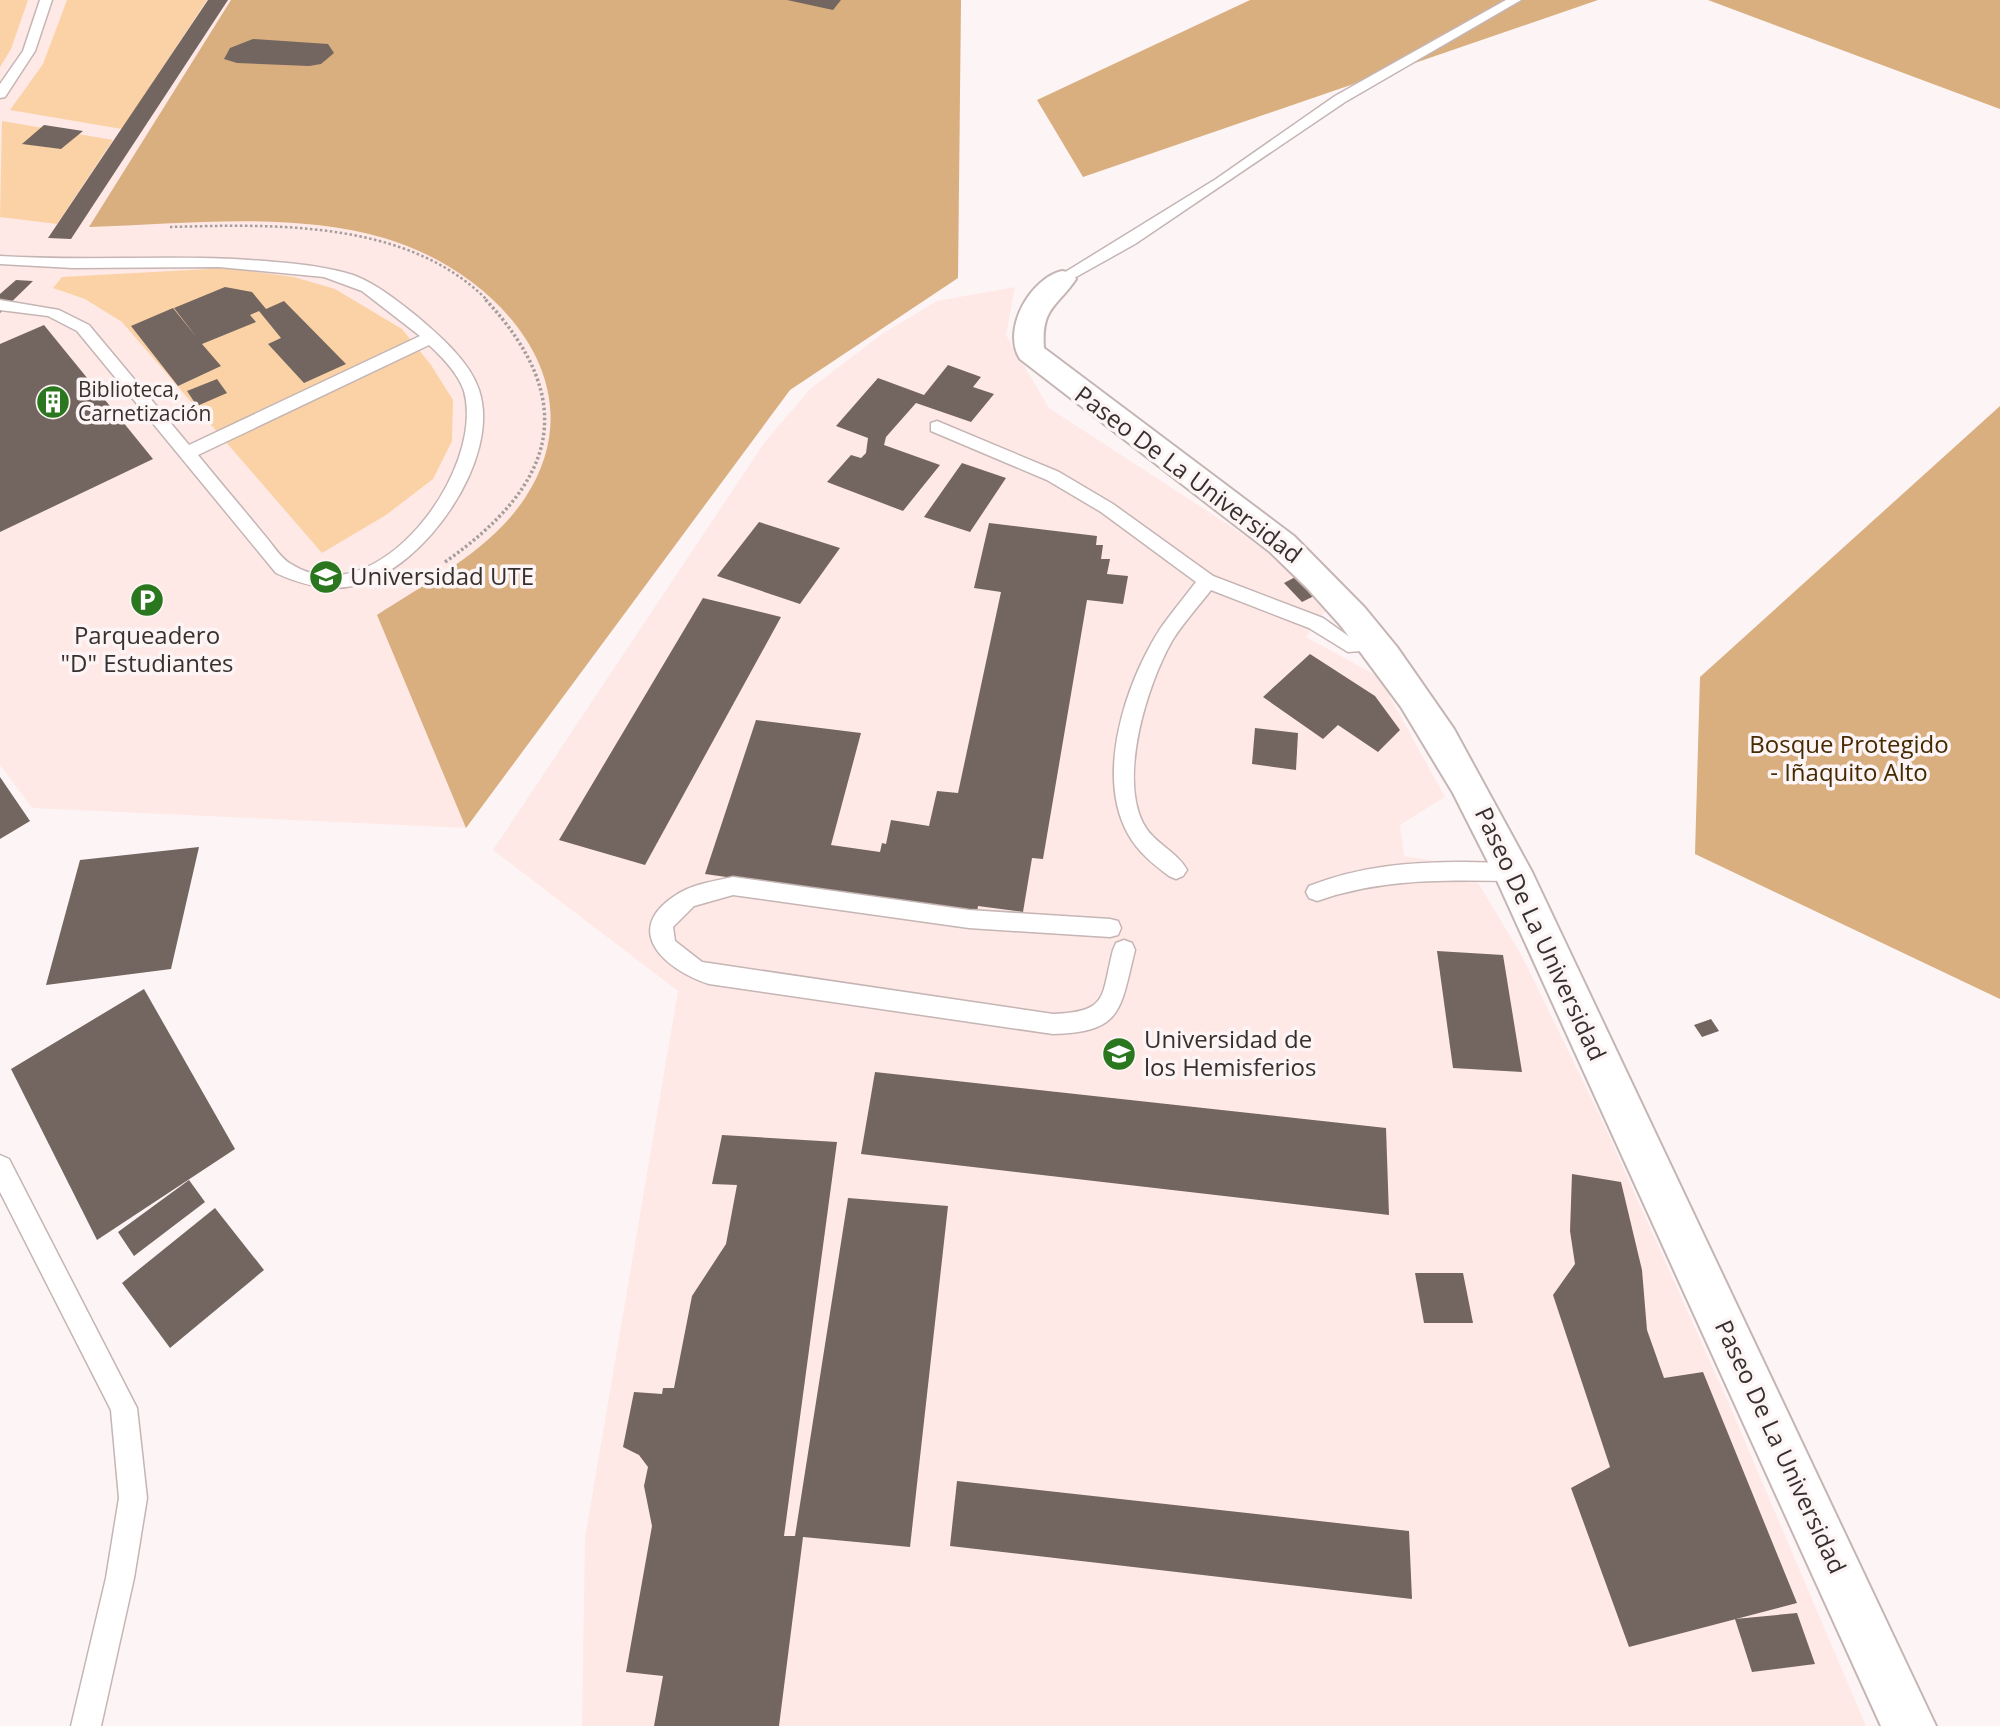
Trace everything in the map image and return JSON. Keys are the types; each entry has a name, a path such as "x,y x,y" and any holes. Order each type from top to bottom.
{"street":[{"name":"Paseo De La Universidad","path":"1062,279 1034,305 1028,331 1031,352 1282,544 1321,578 1375,643 1429,716 1513,872 1909,1726"}],"lane":[{"path":"0,94 29,51 46,0"},
{"path":"1062,279 1130,241 1340,99 1516,0"},
{"path":"0,260 43,264 214,262 316,272 354,281 386,299 430,338 453,362 472,391 475,428 466,467 442,511 388,563 362,577 322,582 302,578 282,568 83,328 67,316 46,310 0,305"},
{"path":"187,453 430,338"},
{"path":"937,427 1053,476 1107,509 1207,581 1316,623 1348,645 1375,643"},
{"path":"1176,870 1145,845 1131,819 1124,797 1126,768 1131,727 1162,641 1207,581"},
{"path":"1317,892 1342,881 1371,876 1513,872"},
{"path":"1110,928 969,919 733,887 705,891 680,904 667,920 662,934 665,947 673,958 689,969 709,974 1053,1024 1082,1025 1099,1019 1111,1005 1124,950"},
{"path":"0,1167 124,1408 133,1499 120,1578 86,1726"}],"shaded area":[{"name":"Universidad UTE","path":"0,0 961,0 958,278 790,390 466,828 32,808 0,765"},
{"path":"0,0 28,0 11,49 0,67"},
{"path":"67,0 207,0 122,129 10,110 43,64"},
{"path":"2,121 113,140 57,224 0,217"},
{"path":"227,268 294,277 335,289 402,329 431,365 453,400 452,441 433,479 386,515 322,553 122,322 85,299 53,288 62,277"},
{"name":"Universidad de los Hemisferios","path":"1015,287 1006,335 1049,408 1232,527 1298,574 1329,606 1306,637 1379,677 1445,797 1400,825 1404,856 1468,866 1522,956 1601,1118 1730,1406 1866,1726 582,1726 585,1538 678,991 493,850 764,443 811,388 882,334 937,301"}],"green space":[{"path":"231,0 961,0 958,278 790,390 466,828 377,615 476,549 511,517 525,498 545,455 550,413 543,373 524,336 497,304 463,276 425,254 384,238 311,224 274,222 89,227"},
{"path":"1250,0 1598,0 1083,177 1037,100"},
{"path":"1708,0 2000,0 2000,109"},
{"name":"Bosque Protegido - Iñaquito Alto","path":"2000,406 2000,999 1695,854 1700,677"}],"building":[{"path":"208,0 228,0 71,239 48,238"},
{"path":"787,0 841,0 833,10"},
{"path":"253,39 328,44 334,53 321,64 309,66 237,63 224,59 230,48"},
{"path":"44,125 83,131 61,149 22,144"},
{"path":"16,280 33,281 0,313 0,294"},
{"path":"225,287 252,292 266,309 284,301 346,364 304,383 268,344 281,338 259,311 250,315 256,322 202,344 221,366 178,386 131,326 173,308 198,339 174,308"},
{"name":"Biblioteca, Carnetización","path":"44,325 153,459 0,532 0,344"},
{"path":"948,365 981,377 973,387 994,394 971,422 916,403 886,437 884,445 940,465 903,511 827,482 851,455 861,458 866,453 868,438 836,426 878,378 924,395"},
{"path":"217,379 227,393 197,406 187,391"},
{"path":"962,463 1006,478 970,532 924,517"},
{"path":"759,522 840,548 800,604 717,576"},
{"path":"989,523 1097,536 1096,545 1103,545 1101,559 1110,559 1107,574 1128,576 1123,604 1087,600 1043,859 1032,858 1023,912 978,906 977,912 705,874 756,720 861,733 831,845 880,852 882,843 886,844 891,820 929,826 937,791 958,793 1001,592 974,588"},
{"path":"1301,574 1320,593 1302,602 1284,583"},
{"path":"703,598 781,617 645,865 559,840"},
{"path":"1310,654 1375,696 1400,730 1378,752 1338,725 1323,739 1263,697"},
{"path":"1255,728 1298,733 1296,770 1252,764"},
{"path":"0,777 30,821 0,839"},
{"path":"199,847 171,969 46,985 80,860"},
{"path":"1437,951 1503,955 1522,1072 1453,1068"},
{"path":"144,989 235,1149 97,1240 11,1069"},
{"path":"1711,1019 1719,1031 1702,1037 1694,1025"},
{"path":"875,1072 1386,1128 1389,1215 861,1154"},
{"path":"722,1135 837,1142 784,1536 795,1536 848,1198 948,1206 910,1547 803,1537 779,1726 654,1726 663,1676 626,1672 652,1526 644,1486 648,1467 639,1455 623,1447 634,1392 662,1394 663,1388 674,1388 692,1296 726,1244 737,1185 712,1184"},
{"path":"1572,1174 1621,1182 1642,1270 1647,1330 1664,1378 1703,1372 1797,1603 1629,1647 1571,1488 1610,1467 1553,1295 1575,1264 1570,1231"},
{"path":"189,1180 205,1202 134,1256 118,1232"},
{"path":"215,1208 264,1270 170,1348 122,1283"},
{"path":"1415,1273 1463,1273 1473,1323 1424,1323"},
{"path":"957,1481 1409,1531 1412,1599 950,1546"},
{"path":"1797,1613 1815,1664 1752,1672 1735,1619"}],"place":[{"name":"Biblioteca, Carnetización","path":"53,402"},
{"name":"Universidad UTE","path":"326,577"},
{"name":"Parqueadero \"D\" Estudiantes","path":"147,600"},
{"name":"Universidad de los Hemisferios","path":"1119,1054"}]}
